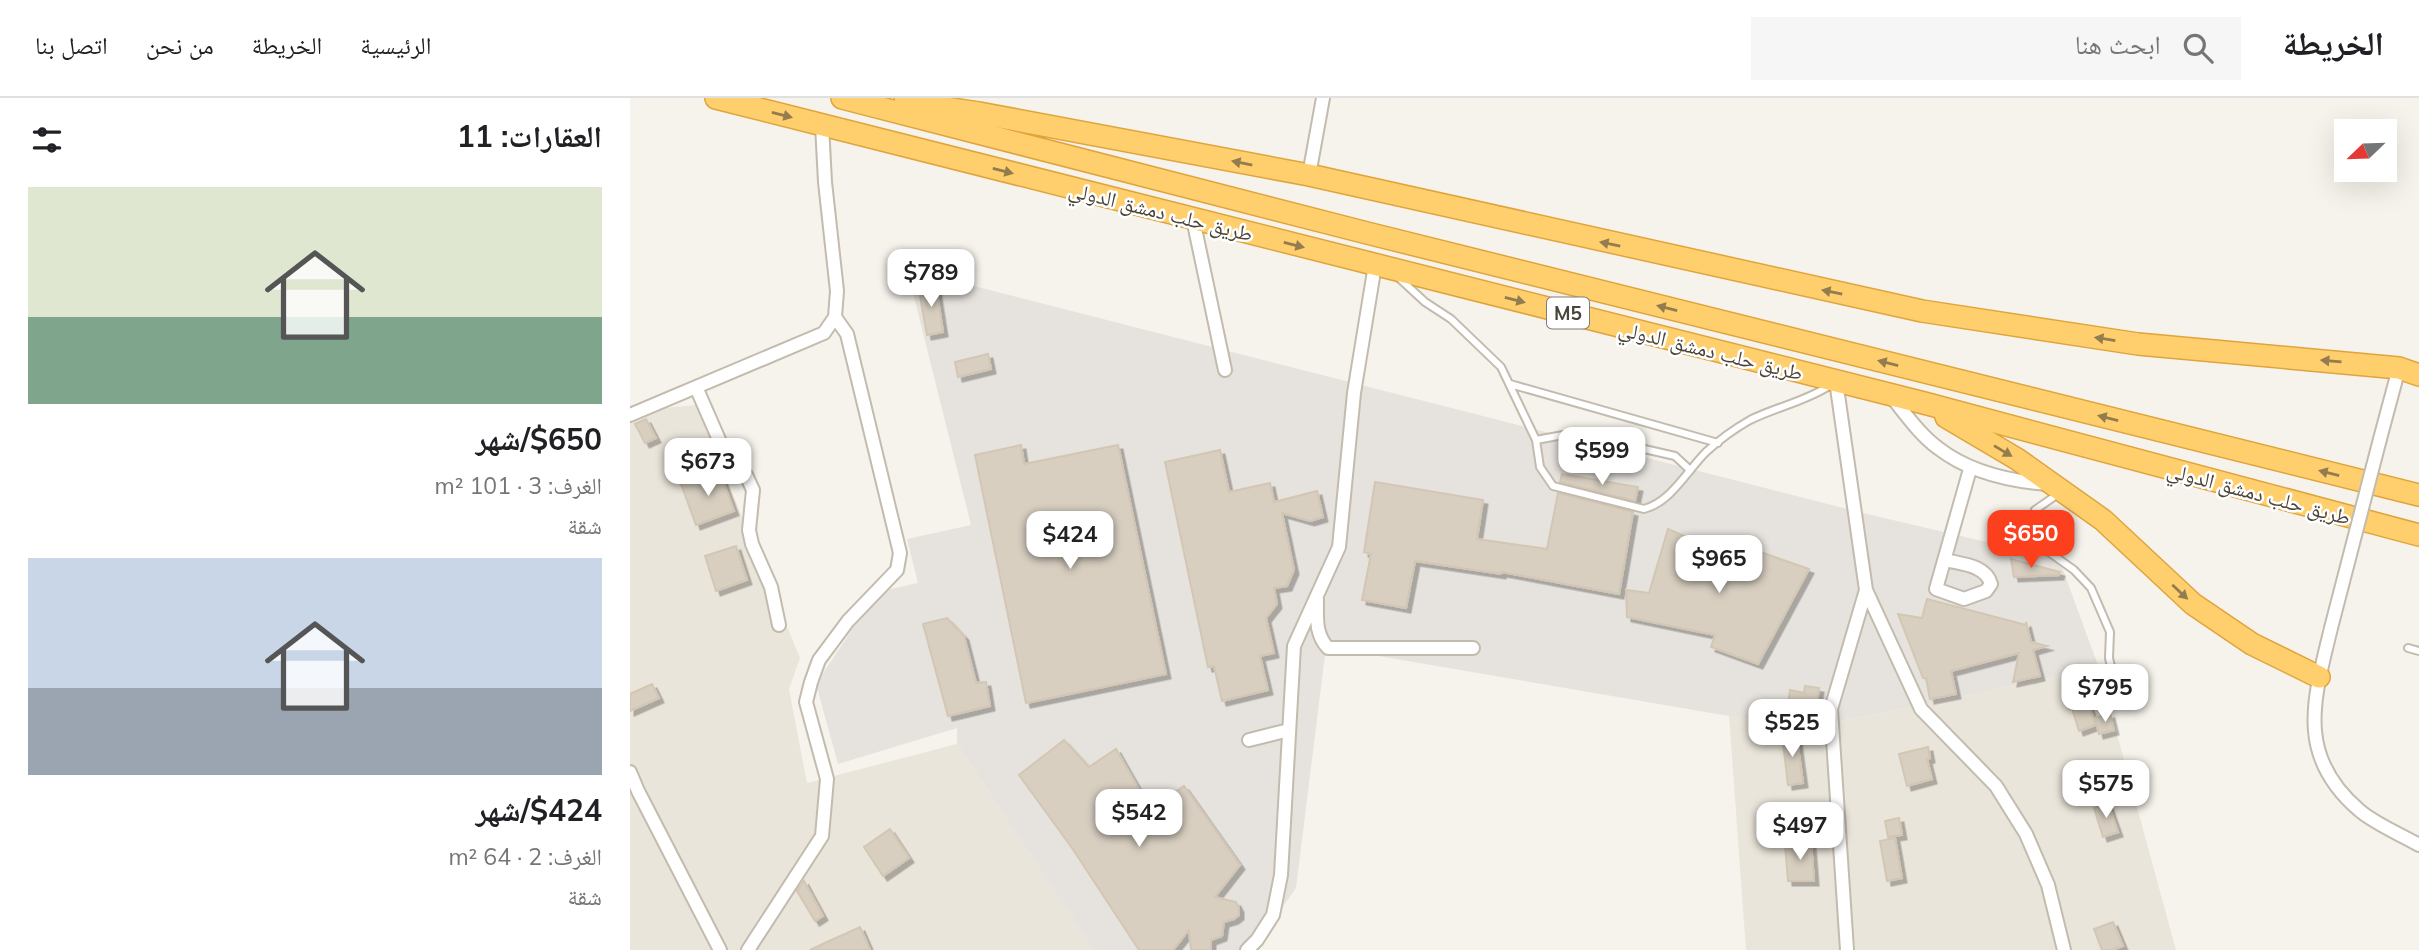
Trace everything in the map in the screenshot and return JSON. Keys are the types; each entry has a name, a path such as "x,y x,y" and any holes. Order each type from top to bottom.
{"highway":[{"name":"طريق حلب دمشق الدولي","path":"716,98 1924,403 2419,535"},
{"name":"طريق حلب دمشق الدولي","path":"842,98 1367,233 2419,495"},
{"path":"879,98 979,113 1309,175 1922,312 2138,344 2409,372"},
{"path":"1924,403 2017,458 2104,520 2193,604 2252,644 2319,677"}],"street":[{"path":"1309,175 1323,98"},
{"path":"630,415 824,333 835,317 837,291 825,182 822,125"},
{"path":"1193,219 1225,370"},
{"path":"1247,950 1273,915 1281,875 1294,646 1339,547 1354,393 1381,266"},
{"path":"748,950 822,836 827,779 806,702 810,682 819,660 849,621 897,570 900,553 847,334 835,317"},
{"path":"2409,372 2380,439 2319,677 2313,725 2318,754 2332,782 2360,811 2419,845"},
{"path":"1836,381 1866,590 1921,709 1996,786 2026,834 2048,885 2064,950"},
{"path":"696,387 727,458 746,475 753,490 749,530 752,544 771,587 779,625"},
{"path":"1889,395 1937,448 1970,469 2058,488"},
{"path":"1945,560 1970,469"},
{"path":"1846,950 1831,709 1866,590"},
{"path":"1317,595 1317,628 1320,639 1328,648 1473,648"},
{"path":"1249,740 1289,730"},
{"path":"630,772 720,950"}],"lane":[{"path":"1381,266 1425,302 1451,319 1501,367 1536,440 1540,467 1553,486 1644,509 1654,507 1707,451 1749,421 1810,398 1836,381"},
{"path":"1510,384 1718,443"},
{"path":"1536,440 1574,433 1675,456 1690,470"},
{"path":"2058,488 2035,510 2029,520 2029,531 2035,542 2074,570 2091,588 2109,632 2109,658 2118,696"},
{"path":"2408,648 2419,651"}],"shaded area":[{"path":"907,269 1863,513 2059,559 2099,668 1812,727 1729,716 1326,647 1296,888 1252,950 1094,950 957,744 957,728 838,764 816,684 877,592 918,583 907,539 971,525"},
{"path":"696,405 800,658 789,689 807,783 957,744 1094,950 630,950 630,411"},
{"path":"2099,668 2176,950 1746,950 1729,716 1812,727"}],"building":[{"path":"918,285 936,287 943,332 927,335"},
{"path":"988,354 991,369 958,377 955,362"},
{"path":"646,419 656,438 645,443 635,424"},
{"path":"1021,445 1024,464 1118,445 1166,674 1026,703 975,455"},
{"path":"1220,450 1229,492 1270,483 1274,502 1317,491 1323,517 1310,521 1282,513 1294,570 1287,586 1274,588 1277,604 1266,618 1274,653 1260,656 1268,690 1222,701 1214,666 1208,667 1165,462"},
{"path":"719,470 734,511 696,525 681,484"},
{"path":"1562,474 1638,487 1635,501 1560,482"},
{"path":"1375,482 1483,500 1477,539 1547,549 1558,493 1633,512 1619,594 1502,572 1501,574 1415,561 1406,608 1362,600 1371,554 1364,552"},
{"path":"1668,529 1741,561 1746,547 1809,569 1758,664 1711,647 1715,635 1627,617 1626,590 1649,593"},
{"path":"736,546 747,580 716,591 705,556"},
{"path":"2011,559 2060,572 2059,575 2014,577"},
{"path":"1927,599 2026,625 2026,622 2031,642 2047,646 2033,650 2040,676 2013,682 2019,653 1951,671 1956,694 1930,699 1926,678 1923,678 1898,614 1922,618"},
{"path":"947,618 964,636 976,683 986,682 990,706 948,716 923,624"},
{"path":"2098,680 2102,693 2086,698 2096,725 2079,731 2070,702 2065,704 2063,695"},
{"path":"652,684 659,698 630,711 630,694"},
{"path":"1805,686 1819,688 1815,718 1787,714 1790,690 1804,693"},
{"path":"2110,714 2114,730 2099,734 2095,718"},
{"path":"1796,732 1803,783 1788,785 1782,734"},
{"path":"1064,740 1089,767 1116,749 1142,795 1145,793 1154,807 1184,786 1240,865 1215,897 1236,902 1239,915 1224,922 1222,936 1211,940 1211,950 1191,950 1189,930 1173,950 1139,950 1072,848 1019,775"},
{"path":"1928,747 1930,758 1927,759 1932,779 1907,786 1899,754"},
{"path":"2108,804 2118,832 2103,837 2094,808"},
{"path":"1899,818 1902,835 1888,837 1885,821"},
{"path":"890,829 909,858 883,876 864,847"},
{"path":"1895,838 1902,878 1887,881 1880,841"},
{"path":"1811,842 1814,881 1788,881 1785,845"},
{"path":"804,881 823,916 815,921 797,891"},
{"path":"2113,922 2123,946 2102,950 2094,929"},
{"path":"860,927 870,950 810,950 827,942"}]}
